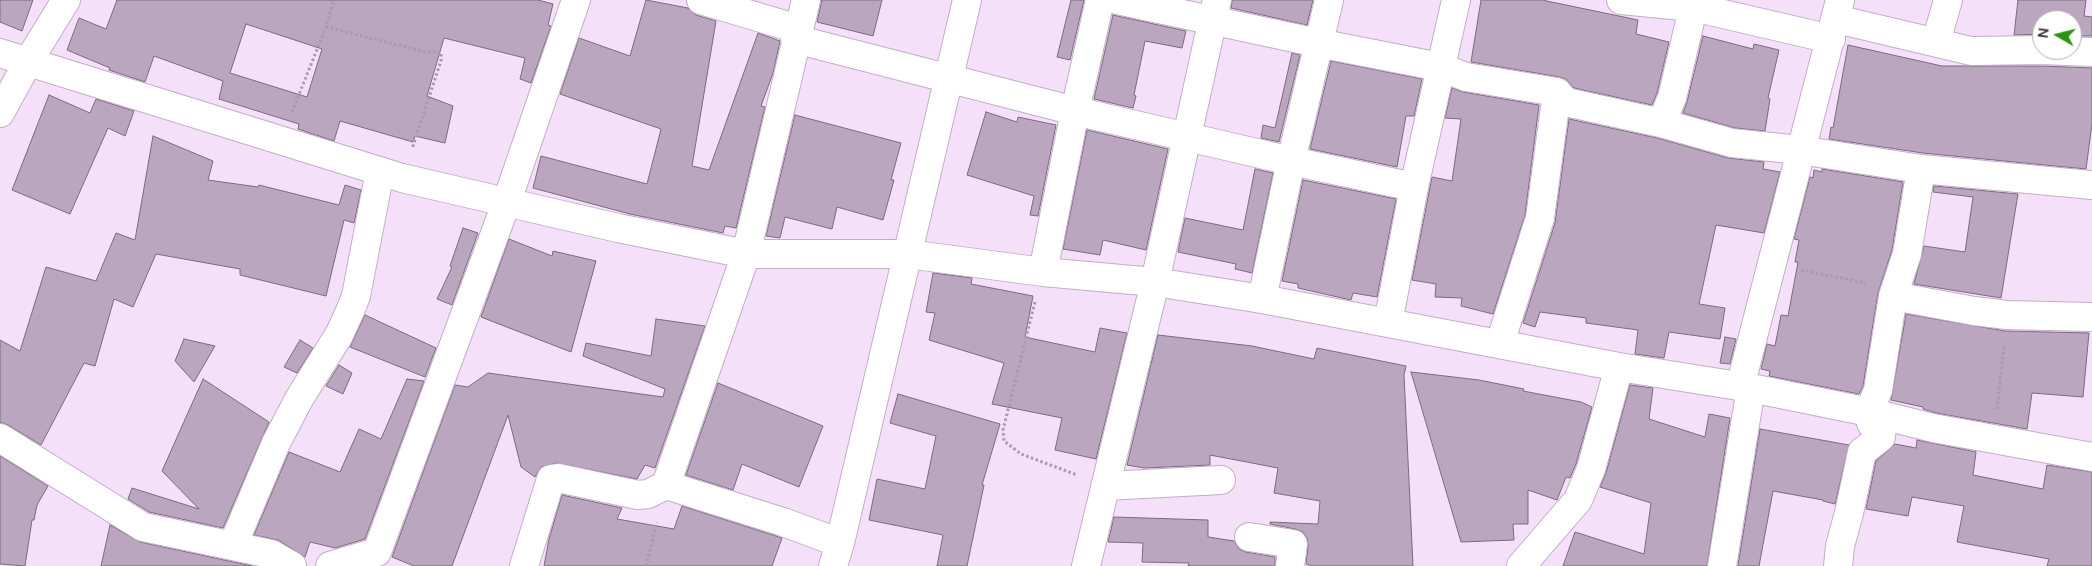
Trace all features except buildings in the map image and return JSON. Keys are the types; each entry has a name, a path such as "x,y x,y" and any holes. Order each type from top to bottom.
{"street":[{"path":"0,113 28,62 66,0"},
{"path":"330,566 377,552 507,201 576,0"},
{"path":"701,0 796,34 948,79 1075,111 1291,161 1414,187"},
{"path":"666,485 746,254 796,34 806,0"},
{"path":"524,566 551,479 558,478 638,495 648,494 666,485 783,522 836,554 967,0"},
{"path":"1043,272 1075,111 1100,0"},
{"path":"1117,0 1214,10 1318,43 1440,67 1466,77 1557,92 1566,102 1661,123 1732,143 1800,150 1921,170 2092,185"},
{"path":"1262,299 1291,161 1329,0"},
{"path":"1388,323 1414,187 1456,0"},
{"path":"1621,0 1694,4 1835,19 1971,51 2032,50"},
{"path":"1936,42 1948,0"},
{"path":"1661,123 1672,98 1694,4"},
{"path":"1086,566 1156,282 1214,10"},
{"path":"1722,566 1745,388 1772,264 1835,19"},
{"path":"0,53 391,174 618,228 746,254 908,254 1043,272 1156,282 1262,299 1745,388 2092,457"},
{"path":"1500,343 1540,218 1557,92"},
{"path":"1838,566 1840,546 1862,452 1881,437 1882,426 1871,423 1870,412 1878,390 1893,296 1907,254 1921,170"},
{"path":"233,545 276,443 299,399 339,334 350,311 391,174"},
{"path":"1893,296 1974,311 2008,315 2092,317"},
{"path":"1521,566 1578,500 1591,468 1618,366"},
{"path":"0,438 143,527 271,554 292,566"},
{"path":"1105,486 1221,480"},
{"path":"1249,537 1293,544 1290,566"}],"path":[{"path":"281,141 326,27 334,0"},
{"path":"326,27 426,52 441,52 441,61 391,174"},
{"path":"1772,264 1891,288 1893,296"},
{"path":"1043,272 1003,430 1004,441 1021,454 1105,486"},
{"path":"1994,439 2008,315"}]}
